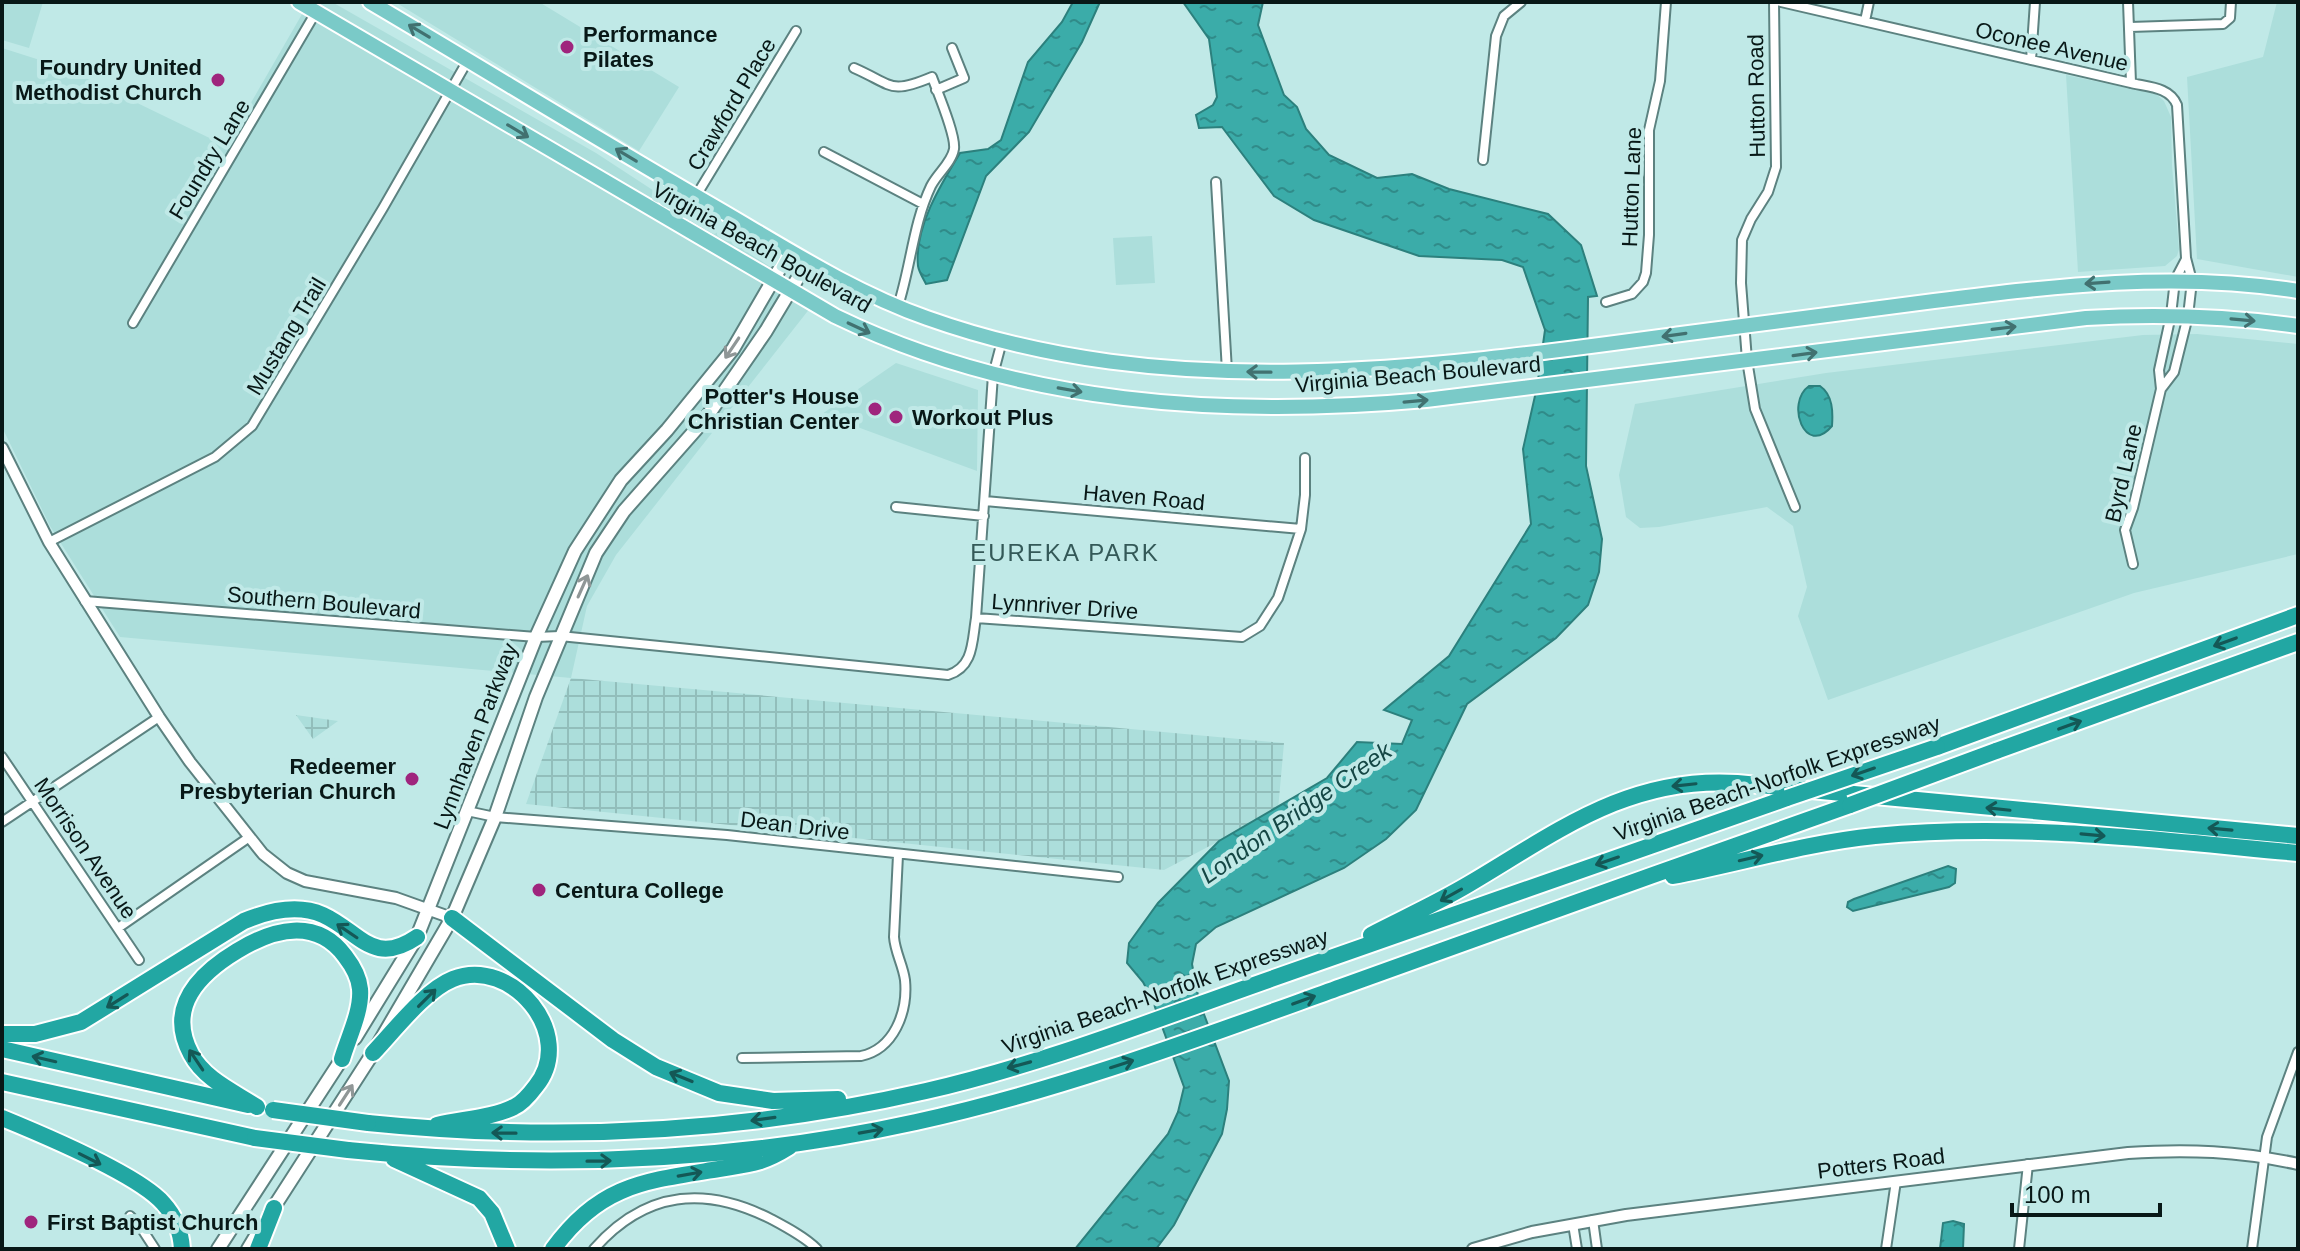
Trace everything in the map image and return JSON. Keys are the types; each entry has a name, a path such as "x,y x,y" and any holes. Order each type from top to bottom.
{"highway":[{"name":"Virginia Beach-Norfolk Expressway","path":"2,1049 265,1109 421,1129 542,1134 665,1129 759,1120 895,1097 1033,1061 1147,1023 1937,747 2298,615"},
{"path":"2,1082 255,1138 381,1154 488,1161 607,1161 794,1144 951,1114 1015,1097 1231,1027 2298,642"},
{"path":"1309,966 1436,903 1607,805 1664,787 1737,783 2298,836"},
{"path":"1620,887 1832,841 1932,831 2038,830 2298,853"},
{"path":"2,1034 35,1034 81,1022 244,921 271,912 303,910 323,916 362,941 387,950 402,947 417,937"},
{"path":"452,918 613,1040 656,1067 719,1093 773,1101 895,1097"},
{"path":"265,1109 198,1065 186,1041 183,1020 188,997 203,975 256,939 280,931 327,937 353,966 360,987 359,1004 342,1059"},
{"path":"373,1053 435,989 461,977 484,976 504,983 518,991 536,1011 547,1035 549,1062 540,1082 525,1099 514,1107 497,1112 421,1129"},
{"path":"2,1118 90,1159 151,1192 176,1222 182,1249"},
{"path":"553,1249 577,1220 597,1202 613,1193 650,1182 767,1161 794,1144"},
{"path":"381,1154 479,1198 492,1213 507,1249"},
{"path":"258,1249 274,1208"}],"main road":[{"name":"Virginia Beach Boulevard","path":"299,2 772,282 835,316 896,344 993,375 1129,400 1240,408 1377,404 2086,318 2171,315 2298,326"},
{"name":"Virginia Beach Boulevard","path":"370,2 790,251 898,306 1002,341 1112,362 1227,371 1337,372 1602,345 2114,281 2175,280 2298,291"},
{"name":"Lynnhaven Parkway","path":"218,1249 417,937 536,637 575,551 621,480 675,421 733,349 790,251"},
{"name":"Lynnhaven Parkway","path":"248,1249 373,1053 452,918 495,817 560,636 607,536 652,476 706,418 808,261"}],"street":[{"path":"1483,160 1496,36 1504,16 1521,2"},
{"name":"Hutton Lane","path":"1606,302 1632,294 1643,282 1646,273 1649,130 1660,81 1666,2"},
{"name":"Hutton Road","path":"1774,2 1776,167 1768,192 1742,240 1740,253 1747,360 1755,409 1795,507"},
{"name":"Oconee Avenue","path":"1781,2 2165,91 2173,96"},
{"path":"1865,21 1869,2"},
{"path":"2031,60 2035,2"},
{"path":"2128,2 2131,83"},
{"path":"2130,27 2223,24 2230,18 2231,2"},
{"name":"Foundry Lane","path":"133,323 316,12"},
{"name":"Crawford Place","path":"696,196 796,31"},
{"path":"936,90 964,78 952,48"},
{"name":"Mustang Trail","path":"49,542 215,457 252,426 468,60"},
{"path":"854,68 898,88 909,87 932,77 954,143 954,151 936,177 923,204 898,306"},
{"name":"Byrd Lane","path":"2161,389 2174,372 2188,316 2192,281 2186,258 2177,105 2173,96"},
{"path":"824,152 923,204"},
{"path":"1216,182 1227,371"},
{"name":"Byrd Lane","path":"2133,564 2125,530 2161,389 2159,370 2175,280 2186,258"},
{"path":"976,618 993,375 1002,341"},
{"path":"2,448 49,542 85,601 159,717 248,838 279,867 305,881 396,898 452,918"},
{"name":"Lynnriver Drive","path":"560,636 948,675 959,671 969,659 976,618 1239,637 1260,626 1278,598 1301,529 1305,458"},
{"name":"Haven Road","path":"985,501 1301,529"},
{"path":"896,507 984,516"},
{"name":"Southern Boulevard","path":"85,601 117,601 536,637 560,636"},
{"path":"2,822 159,717"},
{"name":"Morrison Avenue","path":"2,757 139,960"},
{"name":"Dean Drive","path":"467,811 495,817 727,835 1118,877"},
{"path":"118,928 248,838"},
{"path":"742,1058 861,1056 886,1044 901,1017 905,995 903,970 894,937 898,855"},
{"path":"2252,1249 2270,1128 2298,1052"},
{"name":"Potters Road","path":"1473,1249 1532,1232 1593,1220 2028,1164 2187,1149 2264,1156 2298,1164"},
{"path":"2019,1249 2028,1164"},
{"path":"1886,1249 1896,1181"},
{"path":"594,1249 614,1229 641,1211 677,1199 699,1197 747,1207 777,1222 817,1249"},
{"path":"130,1216 155,1249"},
{"path":"1593,1220 1597,1249"},
{"path":"1573,1224 1577,1249"}],"shaded area":[{"path":"2,2 43,2 29,48 2,40"},
{"path":"309,2 332,2 596,153 818,298 616,555 587,606 571,678 120,637 50,526 2,427 2,48 65,68 226,146"},
{"path":"395,2 539,2 679,87 639,151"},
{"path":"2277,2 2298,2 2298,277 2197,259 2187,77 2263,57"},
{"path":"2066,75 2156,94 2164,101 2171,117 2179,249 2177,256 2165,266 2078,272"},
{"path":"1152,236 1155,283 1116,285 1113,238"},
{"path":"2197,334 2298,344 2298,554 2134,593 1828,700 1798,616 1807,587 1793,526 1767,507 1659,527 1640,528 1626,517 1619,475 1635,404 1826,373 2143,335"},
{"path":"896,363 978,390 977,471 822,414"},
{"path":"571,678 1284,743 1278,810 1164,870 526,804"},
{"path":"296,715 338,721 313,739"}],"water":[{"path":"1073,2 1100,2 1082,42 1029,132 986,176 947,280 926,284 919,268 918,252 920,237 937,192 960,153 988,149 1001,140 1028,62 1062,22"},
{"name":"London Bridge Creek","path":"1183,2 1263,2 1258,25 1284,95 1297,107 1306,129 1329,155 1377,178 1412,174 1449,189 1548,214 1581,245 1597,296 1588,297 1586,466 1602,539 1599,572 1588,605 1556,638 1467,704 1416,810 1386,839 1344,868 1216,927 1196,944 1192,964 1199,1001 1229,1081 1222,1134 1174,1225 1156,1249 1075,1249 1168,1134 1184,1087 1152,999 1127,963 1129,943 1158,903 1219,841 1327,778 1357,742 1402,744 1412,720 1384,710 1449,656 1531,524 1523,449 1537,387 1545,330 1523,267 1502,260 1419,256 1314,220 1274,196 1222,127 1199,128 1196,115 1213,105 1217,97 1209,39"},
{"path":"1809,386 1820,386 1828,394 1831,404 1832,426 1814,436 1801,424 1799,415 1802,394"},
{"path":"1948,866 1956,869 1955,883 1949,887 1853,911 1847,907 1848,902 1854,899"},
{"path":"1953,1221 1964,1224 1963,1249 1940,1249 1943,1223"}],"place":[{"name":"Performance Pilates","path":"567,47"},
{"name":"Foundry United Methodist Church","path":"218,80"},
{"name":"Potter's House Christian Center","path":"875,409"},
{"name":"Workout Plus","path":"896,417"},
{"name":"Redeemer Presbyterian Church","path":"412,779"},
{"name":"Centura College","path":"539,890"},
{"name":"First Baptist Church","path":"31,1222"}],"district":[{"name":"EUREKA PARK","path":"1065,553"}]}
